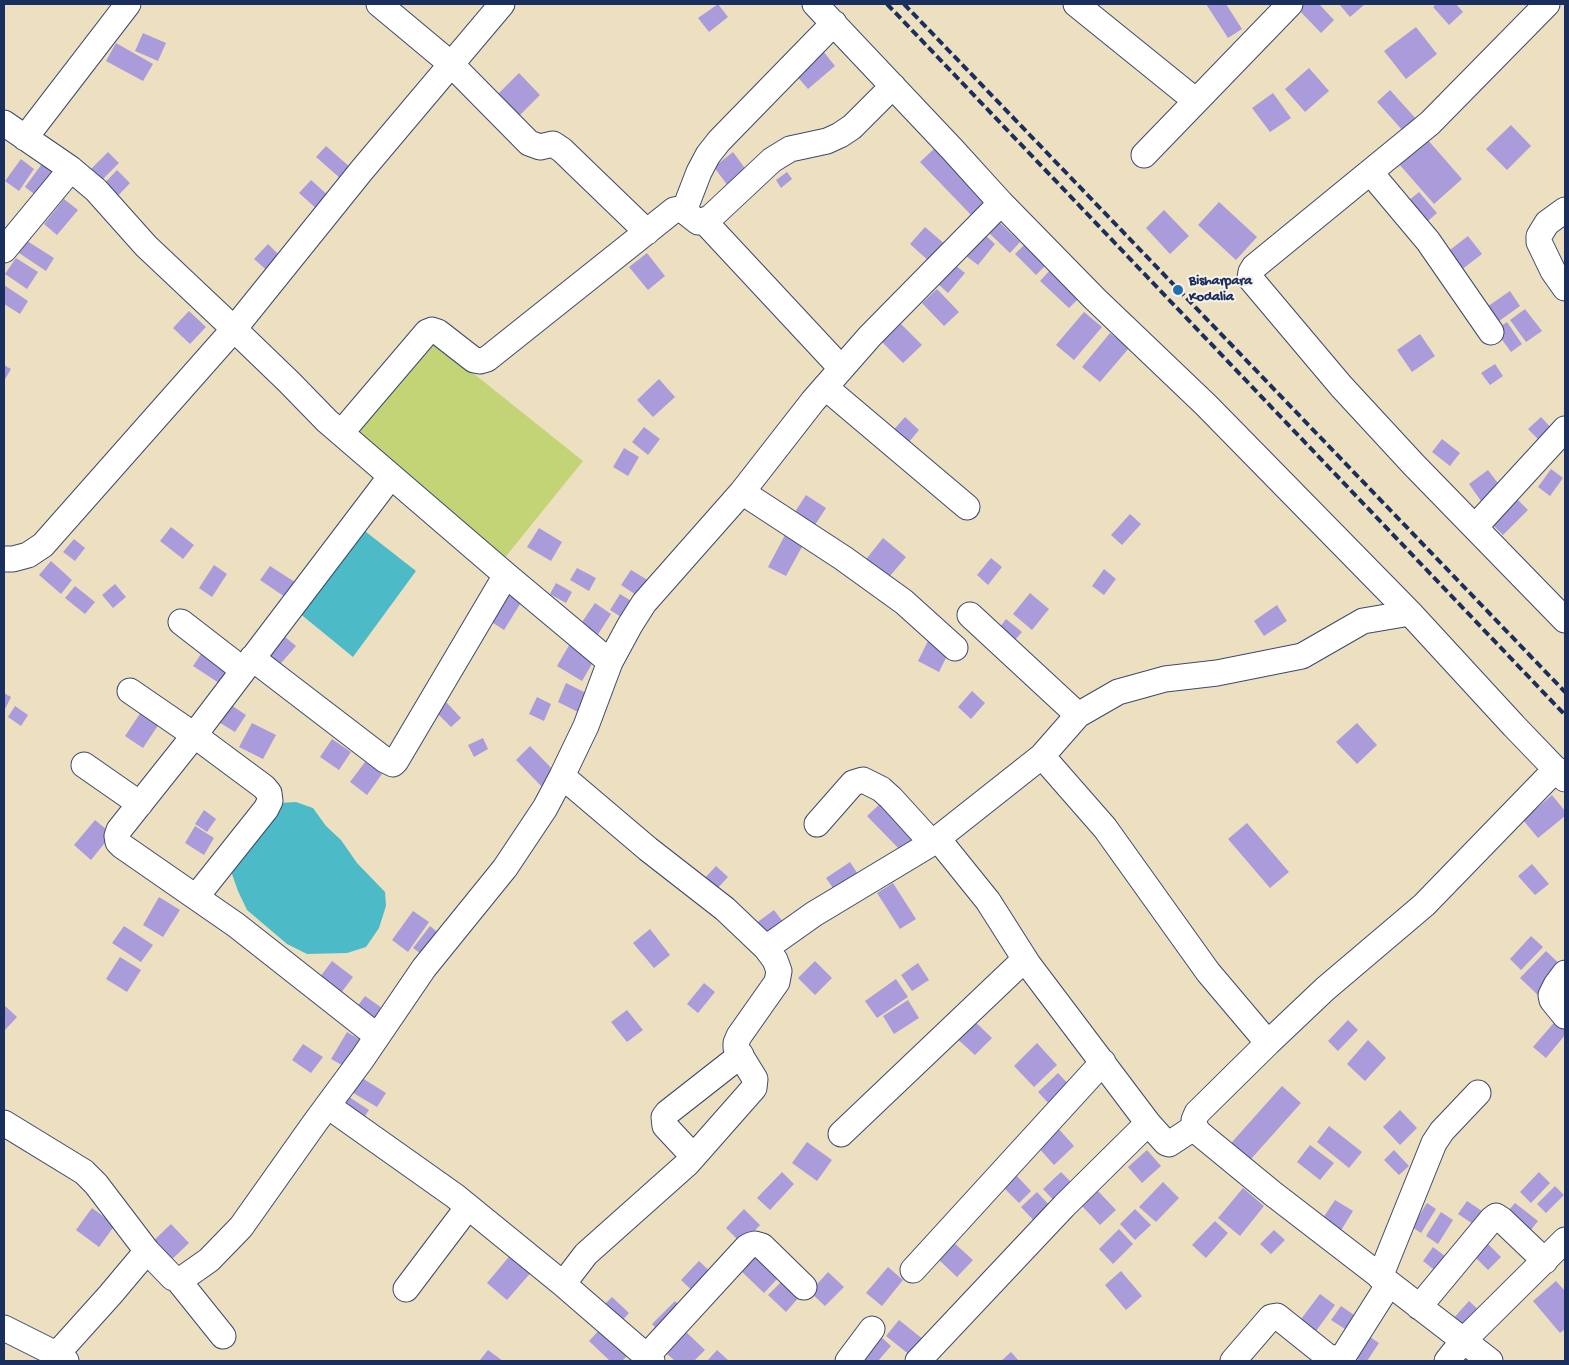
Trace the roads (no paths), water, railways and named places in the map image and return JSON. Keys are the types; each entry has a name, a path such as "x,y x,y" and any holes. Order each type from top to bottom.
{"street":[{"path":"25,138 128,4"},
{"path":"379,4 451,64 523,138 540,147 553,144 558,147 647,232"},
{"path":"4,559 28,555 44,545 234,329 362,170 502,4"},
{"path":"815,4 1001,204 1095,299 1206,405 1410,613 1560,774 1424,905 1325,989 1197,1113 1194,1120 1195,1127 1199,1133 1272,1193 1490,1361"},
{"path":"1076,4 1196,101"},
{"path":"1144,155 1290,4"},
{"path":"1547,4 1430,122 1254,266 1250,272 1250,278 1342,386 1414,465 1565,620"},
{"path":"694,216 699,172 708,155 719,141 834,24"},
{"path":"329,422 427,332 432,330 438,332 474,360 486,359 674,210 679,209 694,216 710,218 772,160 790,149 827,141 840,135 852,127 893,86"},
{"path":"4,123 71,169 96,190 146,246 329,422 610,662"},
{"path":"4,250 71,169"},
{"path":"1370,172 1428,241 1491,332"},
{"path":"178,1280 182,1280 210,1260 241,1227 424,968 505,868 545,808 562,776 586,726 610,662 644,603 742,492 825,387 870,336 1001,204"},
{"path":"1565,210 1547,223 1539,236 1539,242 1553,271 1565,288"},
{"path":"694,216 842,368"},
{"path":"825,387 967,507"},
{"path":"1475,527 1565,429"},
{"path":"377,1036 236,925 118,842 119,830 194,735 390,476"},
{"path":"742,492 843,558 930,624 955,648"},
{"path":"181,622 248,664 393,764 506,575"},
{"path":"766,948 814,914 935,841 1042,756 1078,715 1118,692 1164,680 1217,673 1302,656 1363,621 1410,613"},
{"path":"970,615 1078,715"},
{"path":"130,692 194,735 264,787 269,793 270,801 266,808 196,897"},
{"path":"1042,756 1105,828 1208,972 1268,1043"},
{"path":"84,765 140,804"},
{"path":"562,776 648,849 725,909 766,948 775,960 779,971 777,982 736,1040 736,1048 755,1079 754,1088 693,1156 586,1254 563,1284"},
{"path":"817,824 853,783 862,780 881,789 935,841 988,901 1025,958 1148,1123 1169,1144 1195,1127"},
{"path":"841,1134 1025,958"},
{"path":"1565,973 1551,995 1552,1000 1565,1016"},
{"path":"693,1156 666,1126 664,1117 741,1055"},
{"path":"913,1270 1104,1062"},
{"path":"1233,1361 1270,1317 1277,1316 1327,1356 1334,1359 1344,1355 1384,1281 1434,1143 1442,1131 1478,1093"},
{"path":"328,1106 468,1207 563,1284 643,1357 751,1245 762,1246 804,1287"},
{"path":"4,1123 84,1172 96,1184 147,1251 173,1278 178,1280 223,1336"},
{"path":"918,1361 1064,1206 1148,1123"},
{"path":"406,1289 468,1207"},
{"path":"1419,1307 1496,1216 1545,1261"},
{"path":"1447,1361 1463,1342 1565,1240"},
{"path":"4,1328 53,1357 110,1295 147,1251"},
{"path":"848,1361 872,1329"}],"water":[{"path":"361,528 416,571 353,657 298,612"},
{"path":"296,802 313,808 326,826 341,840 357,863 385,892 386,906 379,928 366,947 347,953 307,954 287,944 247,910 232,874 235,863 278,803"}],"railway":[{"path":"887,4 1565,715"},
{"path":"904,4 1565,692"}],"place":[{"name":"Bisharpara Kodalia","path":"1178,290"}]}
